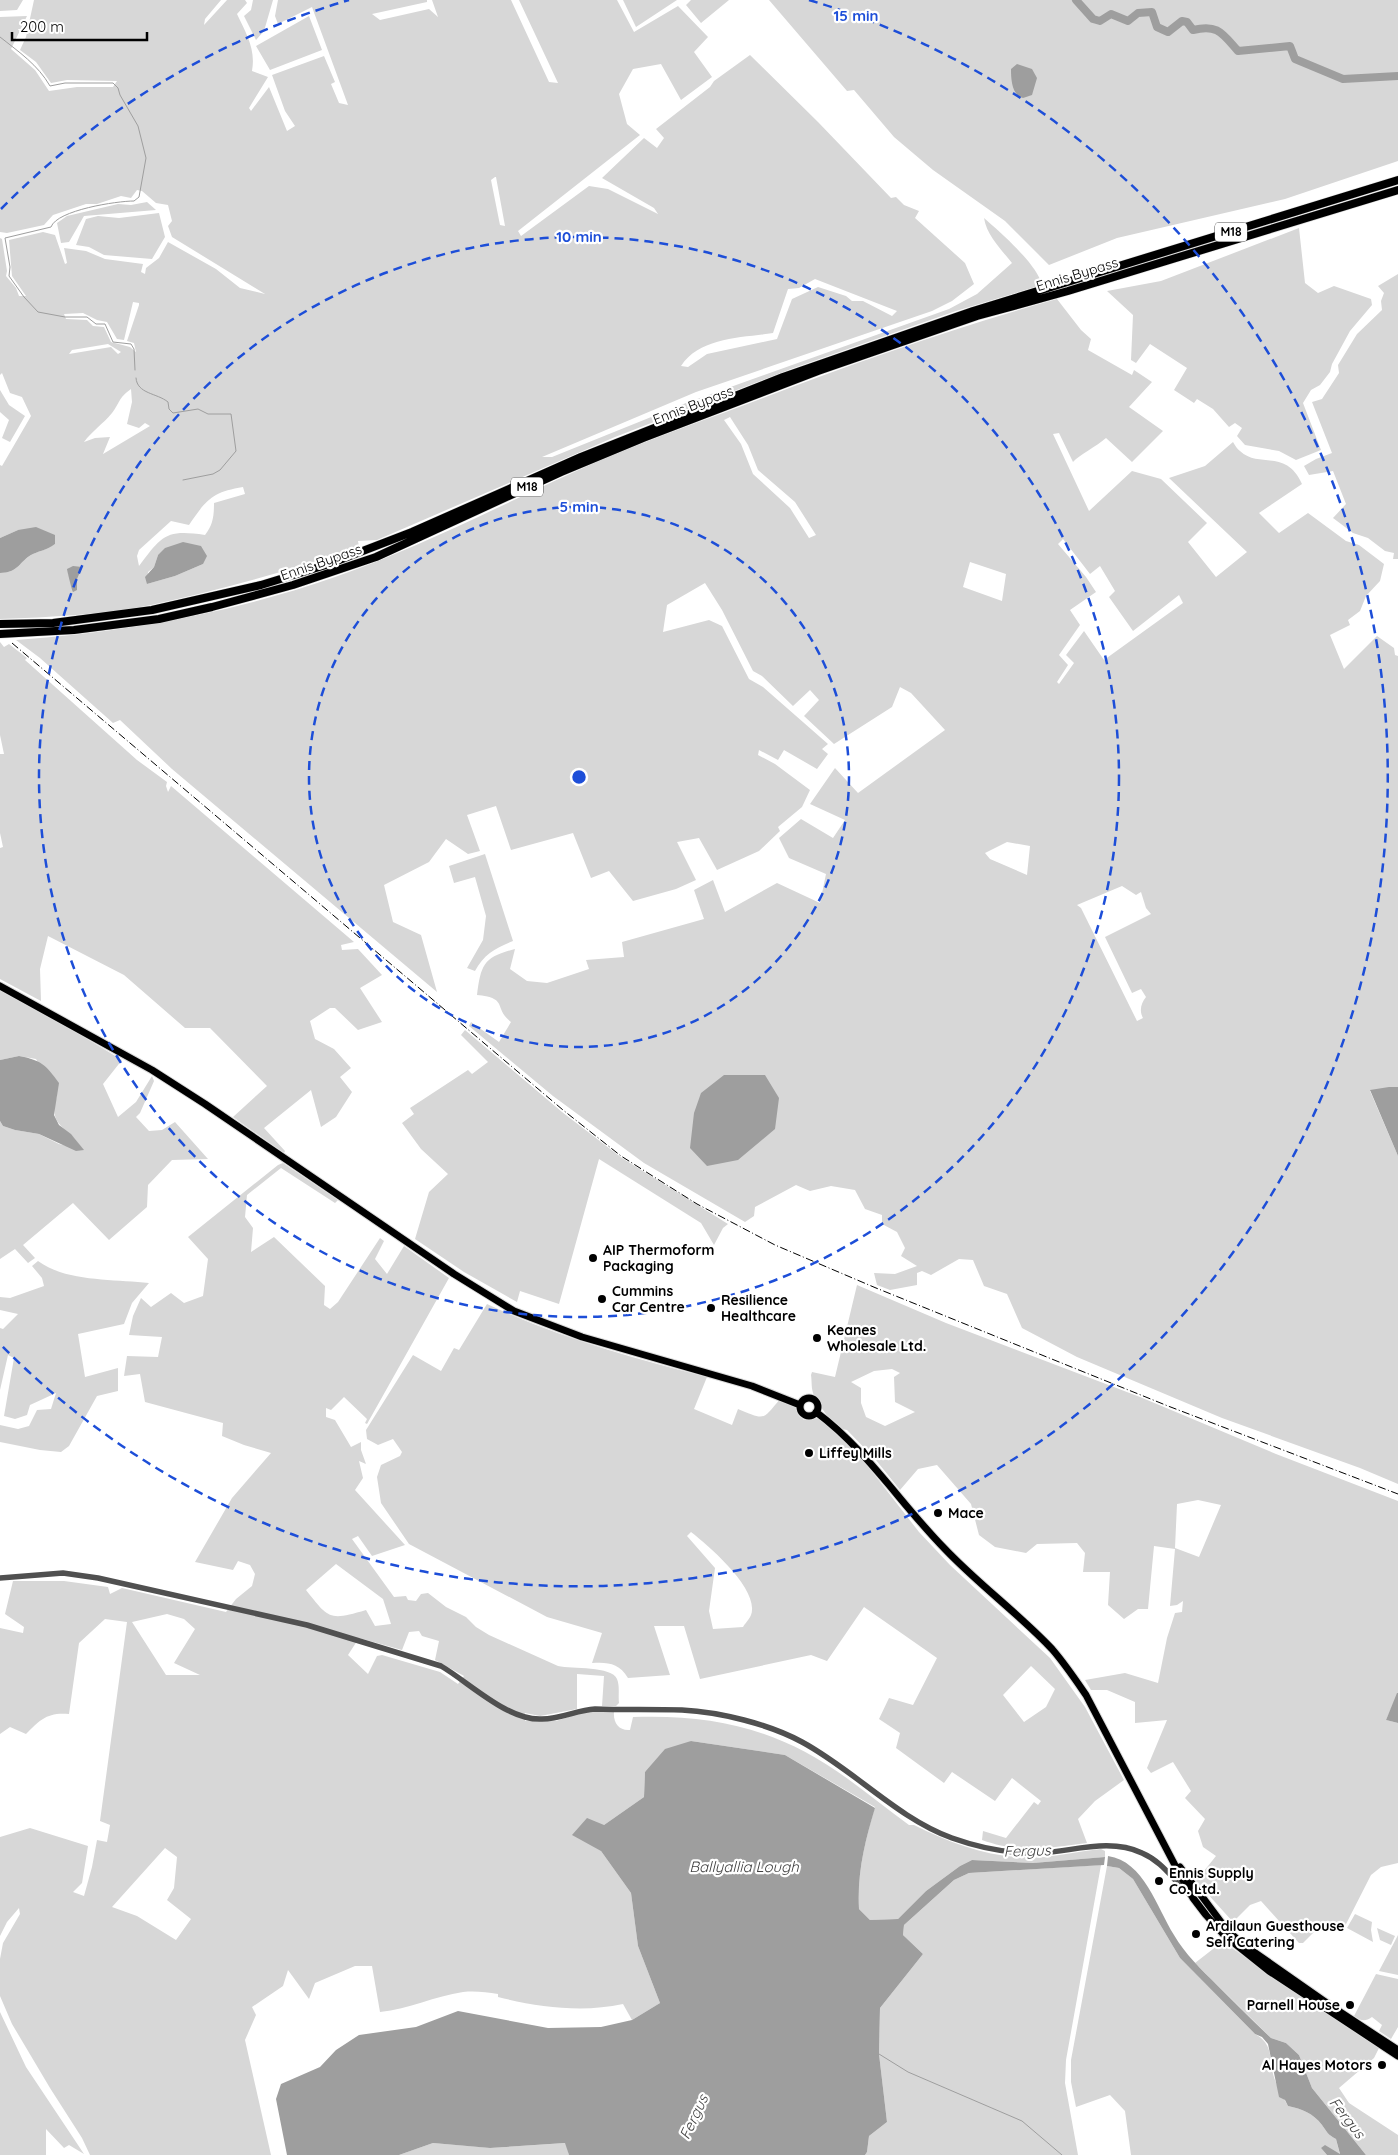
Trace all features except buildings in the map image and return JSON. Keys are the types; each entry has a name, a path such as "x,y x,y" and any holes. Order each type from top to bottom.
{"highway":[{"name":"Ennis Bypass","path":"1066,287 1398,180"},
{"name":"Ennis Bypass","path":"0,634 74,630 159,619 212,608 293,586 376,557 561,472 726,405 1043,294 1398,190"},
{"name":"Ennis Bypass","path":"0,624 53,622 152,610 261,585 329,564 412,532 581,456 783,377 973,311 1043,294"}],"main road":[{"path":"0,986 143,1065 205,1104 454,1274 514,1311 582,1337 752,1386 800,1405"},
{"path":"800,1405 806,1398 813,1399 817,1404 816,1412"},
{"path":"800,1405 801,1411 807,1416 816,1412"},
{"path":"816,1412 861,1451 930,1534 958,1563 1052,1649 1068,1668 1086,1695 1151,1818 1177,1872 1193,1898 1224,1935 1277,1977 1398,2056"},
{"path":"1177,1872 1228,1930 1244,1945 1398,2050"}],"street":[{"path":"0,1578 62,1573 98,1578 307,1625 441,1666 504,1708 540,1720 559,1717 581,1710 595,1709 684,1710 742,1721 773,1729 803,1742 836,1763 901,1810 925,1825 952,1837 983,1846 1026,1853 1108,1845 1124,1847 1142,1852 1177,1872"}],"shaded area":[{"path":"0,0 23,0 17,10 0,11"},
{"path":"34,0 221,0 205,19 204,25 227,0 245,0 247,3 237,14 247,35 253,55 252,71 268,77 249,108 251,111 269,87 287,131 295,126 285,111 272,75 324,56 335,82 331,84 339,103 348,105 312,7 278,24 275,16 278,0 427,0 427,2 372,14 380,20 429,9 438,17 432,0 511,0 549,82 558,83 519,0 617,0 634,32 678,6 708,37 694,52 712,77 681,100 661,64 633,69 619,94 627,124 640,135 518,231 521,236 589,186 608,189 658,214 654,208 602,178 644,138 657,148 664,138 656,129 710,87 714,81 750,55 891,198 896,197 904,205 919,211 915,218 965,263 974,284 952,301 932,311 696,392 542,457 552,457 686,403 949,309 977,294 1012,263 991,236 984,218 1009,240 1026,259 1039,277 1042,285 956,311 791,369 615,437 377,540 358,541 359,547 282,572 151,605 95,613 0,619 0,573 15,569 28,557 55,544 18,530 0,538 0,465 2,466 31,416 22,397 10,393 2,373 0,375 0,238 2,239 7,271 6,276 16,288 19,296 26,296 12,276 9,240 43,232 55,235 65,264 67,263 64,248 86,251 105,259 143,264 141,272 145,274 146,268 159,258 168,242 216,269 240,288 265,294 172,237 168,226 172,221 168,205 156,203 142,191 137,190 131,198 121,196 97,204 86,204 53,215 44,225 7,233 0,232 0,17 27,16 11,49 35,70 49,91 77,87 113,87 117,81 67,80 51,83 36,62 20,50 26,37","holes":["496,177 505,226 500,225 491,180","815,279 897,311 892,316 863,301 852,301 846,296 818,287 792,299 777,339 707,354 688,367 681,366 689,356 710,344 735,338 773,333 788,289 799,288","133,302 139,303 127,341 134,343 136,352 130,347 111,342 104,327 93,326 87,320 66,319 64,314 83,313 97,320 107,322 117,339 124,340","108,344 121,352 118,354 111,347 69,354 72,350","131,389 132,402 127,424 139,428 145,423 150,426 103,454 110,437 95,438 84,442 112,413 124,395","243,487 245,494 214,503 210,528 205,535 181,533 166,537 159,541 139,566 137,556 139,550 171,521 189,525 205,503 224,492","158,555 203,564 175,576 147,584 148,572 154,567"]},
{"path":"253,0 273,0 264,31 256,40 244,16 251,10"},
{"path":"623,0 677,0 636,27"},
{"path":"691,0 729,0 701,23 686,5"},
{"path":"769,0 1398,0 1398,161 1285,199 1117,238 1049,265 1005,221 933,170 894,137 854,90 847,91"},
{"path":"309,16 322,50 270,70 256,46"},
{"path":"147,202 156,210 84,216 69,242 61,243 57,223 67,216 118,204 131,205"},
{"path":"159,213 165,237 152,259 104,255 89,247 76,245 86,219 98,216 119,218"},
{"path":"1299,228 1305,283 1318,293 1334,286 1371,299 1372,305 1350,331 1332,364 1330,372 1320,385 1311,390 1303,403 1321,450 1296,460 1279,451 1245,445 1237,436 1242,428 1235,423 1229,427 1213,409 1197,399 1194,403 1174,390 1187,368 1150,344 1136,363 1131,360 1133,315 1107,291 1161,281"},
{"path":"1398,274 1398,559 1393,559 1394,553 1385,551 1368,538 1353,533 1333,518 1346,504 1333,471 1309,475 1304,466 1332,453 1312,402 1322,399 1339,373 1338,365 1357,334 1382,310 1381,301 1384,293 1378,286"},
{"path":"1057,299 1081,330 1091,339 1088,350 1132,375 1134,370 1152,382 1129,407 1163,431 1132,462 1106,438 1073,462 1059,433 1053,434 1089,511 1132,471 1161,479 1207,523 1188,542 1216,577 1247,552 1169,478 1205,466 1233,442 1247,456 1255,459 1280,462 1288,466 1296,473 1302,484 1259,513 1279,533 1308,513 1346,541 1359,545 1384,564 1380,581 1366,596 1360,611 1348,620 1350,625 1330,635 1344,669 1377,636 1394,648 1395,655 1398,656 1398,1087 1370,1091 1398,1156 1398,1484 1360,1468 1222,1418 1077,1357 1022,1328 1007,1294 984,1286 973,1260 959,1259 931,1275 922,1271 917,1273 917,1285 890,1290 877,1285 874,1273 895,1274 917,1266 901,1256 905,1248 897,1232 882,1224 882,1215 865,1209 855,1190 831,1186 810,1191 796,1185 755,1207 754,1216 745,1222 644,1163 553,1096 469,1026 471,1022 499,1042 511,1022 497,1001 487,996 477,995 480,976 486,963 505,952 515,949 510,969 527,981 547,983 589,969 586,960 624,957 622,942 704,919 694,890 713,880 725,912 777,883 820,903 826,874 789,858 779,838 801,819 833,838 845,820 810,804 835,768 858,793 945,730 911,693 900,687 892,707 834,744 804,716 819,700 810,690 793,706 762,676 753,671 722,610 705,583 667,605 663,632 709,620 722,626 749,679 763,687 828,744 822,749 828,754 817,769 784,750 778,760 759,750 758,755 775,764 810,790 802,807 778,827 780,831 759,851 717,870 699,838 677,842 696,880 676,889 633,901 609,871 591,878 573,833 511,850 496,806 467,815 480,851 468,854 446,839 429,862 384,885 393,922 421,935 437,992 172,769 120,720 113,723 40,658 16,640 97,632 177,619 217,611 296,590 403,551 603,459 643,443 872,358","holes":["730,417 748,445 758,470 795,502 816,535 809,538 790,508 753,474 741,444 724,420","1063,539 1090,574 1100,566 1115,591 1109,597 1133,631 1179,595 1183,603 1104,660 1084,631 1066,655 1074,663 1059,684 1057,682 1068,665 1059,655 1080,625 1070,610 1096,592 1058,544","970,562 1006,574 1002,601 963,587","1007,842 1030,846 1027,875 990,859 985,853","1122,886 1136,895 1141,892 1146,908 1151,914 1105,937 1132,993 1141,989 1146,997 1141,1007 1143,1018 1137,1021 1081,908 1077,905"]},
{"path":"0,390 9,405 25,416 10,442 2,438 9,420 0,412"},
{"path":"0,642 4,647 9,644 27,658 25,660 137,760 167,782 168,792 171,786 354,942 341,945 342,950 358,949 382,975 360,988 382,1022 358,1030 335,1008 330,1008 310,1021 315,1039 334,1049 351,1068 340,1077 352,1092 336,1117 321,1127 311,1090 264,1128 285,1151 284,1153 233,1117 267,1086 210,1028 185,1028 124,975 48,936 40,969 41,1001 0,979 0,848 3,847 0,833 0,754 4,754 0,735"},
{"path":"485,854 513,941 491,952 482,960 475,971 467,968 483,940 486,916 475,877 454,883 449,866"},
{"path":"0,990 59,1022 122,1060 103,1084 118,1117 136,1102 152,1076 154,1081 140,1113 136,1117 149,1131 162,1130 175,1122 208,1159 172,1160 148,1185 147,1207 109,1240 73,1203 23,1245 35,1258 28,1263 15,1249 0,1259 0,1121 3,1126 39,1134 59,1144 83,1150 74,1137 58,1122 54,1108 57,1096 36,1059 19,1056 0,1060"},
{"path":"465,1030 562,1112 622,1158 728,1224 723,1228 714,1245 701,1223 599,1159 559,1304 520,1291 517,1302 464,1272 415,1239 429,1192 448,1174 421,1149 402,1123 414,1114 410,1108 468,1070 472,1074 488,1062 461,1035"},
{"path":"283,1163 338,1200 335,1203 281,1168 247,1195 245,1217 253,1228 251,1252 274,1237 325,1286 324,1305 330,1309 338,1302 380,1238 384,1241 375,1259 387,1274 404,1246 449,1278 367,1424 365,1423 367,1419 344,1397 331,1410 326,1408 326,1417 335,1420 351,1447 361,1442 361,1450 366,1464 359,1461 363,1478 355,1490 405,1545 372,1556 358,1536 352,1539 394,1597 406,1596 408,1600 416,1601 421,1594 428,1593 446,1607 466,1617 476,1627 489,1635 558,1666 600,1670 614,1675 617,1679 619,1703 616,1706 602,1706 604,1676 577,1674 577,1709 540,1716 525,1713 525,1721 556,1721 584,1712 614,1712 618,1726 626,1730 630,1730 633,1717 663,1717 720,1722 772,1737 798,1748 848,1779 909,1825 914,1825 961,1845 993,1854 1026,1858 1101,1849 1105,1851 1105,1857 1033,1863 972,1860 960,1866 926,1891 898,1919 870,1920 859,1909 859,1883 865,1845 875,1807 785,1755 691,1741 645,1772 644,1797 604,1825 601,1851 631,1893 638,1946 660,2003 632,2020 623,2004 592,2008 560,2008 513,2001 498,1997 498,1994 467,1992 380,2012 372,1966 355,1966 315,1983 309,1999 288,1970 283,1986 252,2007 256,2015 245,2040 271,2155 90,2155 82,2138 12,2024 0,1996 0,1959 3,1943 20,1914 19,1908 7,1922 0,1936 0,1837 30,1828 88,1846 82,1883 73,1892 84,1896 97,1840 107,1842 110,1825 100,1821 127,1622 105,1619 79,1643 69,1714 55,1714 44,1718 26,1734 10,1727 0,1734 0,1628 23,1633 24,1627 5,1614 13,1581 64,1581 108,1587 110,1594 122,1588 226,1612 236,1599 252,1586 255,1574 250,1565 238,1561 233,1570 195,1562 232,1498 271,1453 222,1436 223,1423 145,1402 140,1374 124,1376 127,1356 158,1357 162,1337 129,1335 133,1316 141,1298 151,1307 171,1293 184,1303 203,1296 208,1259 188,1237","holes":["336,1564 383,1599 391,1624 375,1626 366,1610 344,1616 331,1615 325,1612 306,1590","167,1614 184,1619 195,1629 174,1663 200,1675 166,1675 132,1622","419,1631 422,1636 439,1641 435,1660 464,1676 458,1684 440,1672 382,1655 377,1656 368,1674 348,1655 359,1638 402,1650 409,1632","165,1848 177,1857 174,1888 167,1900 191,1919 176,1940 137,1916 112,1907"]},
{"path":"38,1261 49,1268 76,1276 149,1283 132,1303 124,1324 78,1334 85,1377 118,1368 118,1391 97,1396 69,1446 61,1452 0,1442 0,1425 18,1429 29,1426 37,1410 51,1409 56,1393 30,1405 27,1415 15,1419 4,1416 14,1358 8,1355 0,1390 0,1328 3,1329 18,1314 0,1310 0,1297 10,1298 44,1286 42,1278 32,1266"},
{"path":"857,1285 946,1323 1140,1397 1276,1454 1398,1501 1398,1693 1386,1720 1398,1723 1398,1863 1381,1867 1371,1875 1344,1928 1325,1921 1303,1943 1299,1943 1261,1901 1250,1905 1233,1922 1196,1881 1216,1856 1203,1847 1198,1831 1205,1819 1185,1798 1191,1791 1173,1762 1151,1773 1147,1768 1167,1720 1135,1723 1135,1702 1107,1690 1091,1690 1085,1680 1125,1673 1158,1683 1167,1638 1175,1613 1182,1612 1183,1601 1177,1605 1170,1606 1175,1549 1154,1546 1148,1609 1138,1609 1124,1619 1108,1605 1110,1572 1083,1572 1085,1553 1077,1543 1037,1544 1026,1553 995,1547 979,1535 971,1504 937,1465 918,1469 900,1490 875,1459 847,1430 832,1421 814,1395 812,1391 812,1372 835,1377","holes":["892,1369 900,1373 894,1377 895,1402 915,1412 885,1426 866,1417 861,1403 861,1388 851,1382 874,1371","1198,1500 1221,1505 1199,1557 1175,1548 1177,1504"]},
{"path":"487,1304 568,1337 707,1377 694,1409 732,1425 738,1409 753,1415 762,1416 766,1415 780,1399 795,1406 799,1416 804,1420 818,1418 827,1423 863,1460 919,1532 950,1565 1050,1658 1085,1707 1124,1780 1095,1801 1078,1819 1087,1843 1034,1849 1009,1847 982,1840 983,1831 1006,1838 1034,1802 1038,1805 1041,1801 1012,1778 995,1801 952,1772 944,1783 896,1748 900,1733 879,1719 889,1698 913,1705 937,1658 864,1607 827,1661 811,1655 700,1679 684,1626 654,1626 670,1675 628,1678 621,1669 613,1664 592,1663 602,1633 547,1617 409,1544 381,1503 377,1477 381,1465 400,1456 402,1452 393,1439 378,1445 367,1439 366,1430 413,1355 441,1371 454,1348 459,1350","holes":["691,1532 729,1567 746,1589 751,1600 752,1613 743,1627 713,1629 709,1611 715,1568 687,1536","1031,1666 1055,1689 1046,1707 1024,1722 1003,1695"]},
{"path":"1101,1865 1066,2060 1065,2083 1078,2155 865,2155 869,2136 887,2122 879,2054 880,2008 923,1954 903,1935 904,1925 954,1880 969,1873"},
{"path":"1107,1866 1119,1868 1133,1879 1180,1958 1265,2042 1269,2051 1274,2078 1288,2106 1303,2110 1315,2117 1329,2135 1336,2139 1340,2155 1321,2148 1327,2155 1131,2155 1125,2111 1110,2095 1076,2107 1071,2082 1071,2060"},
{"path":"1355,1914 1372,1922 1373,1942 1347,1928"},
{"path":"1377,1928 1395,1936 1391,1945 1380,1940"},
{"path":"1398,1935 1398,1975 1379,1971 1397,1937"},
{"path":"1220,1940 1379,2048 1374,2058 1339,2088 1349,2103 1398,2135 1398,2155 1366,2155 1312,2088 1299,2055 1286,2043 1271,2038 1195,1963 1213,1949"},
{"path":"1376,1974 1398,1979 1398,2027 1391,2039 1379,2031 1382,2025 1372,2017 1363,2020 1354,2016"},
{"path":"0,2012 26,2067 84,2154 69,2145 64,2148 46,2129 46,2155 0,2155"},
{"path":"433,2143 491,2148 566,2143 569,2155 399,2155"}],"water":[{"path":"1017,64 1032,69 1037,78 1032,95 1023,98 1016,94 1012,82 1011,69"},
{"path":"36,527 55,535 55,544 28,557 15,569 0,573 0,538 18,530"},
{"path":"183,542 201,546 207,556 203,564 175,576 147,584 145,577 154,567 158,555 165,548"},
{"path":"73,566 82,567 77,579 77,590 73,592 67,569"},
{"path":"19,1056 33,1059 42,1064 59,1083 54,1115 59,1125 71,1134 84,1150 76,1151 39,1134 3,1126 0,1121 0,1060"},
{"path":"724,1075 765,1075 779,1098 775,1129 738,1160 707,1166 690,1148 694,1113 701,1093"},
{"path":"1398,1087 1398,1156 1370,1090"},
{"path":"1398,1693 1398,1723 1386,1720"},
{"name":"Ballyallia Lough","path":"691,1741 785,1755 875,1808 865,1845 859,1883 859,1909 870,1920 898,1919 926,1891 960,1866 972,1860 1033,1863 1105,1857 1104,1865 969,1873 954,1880 904,1925 903,1935 923,1954 880,2008 879,2054 887,2122 869,2136 865,2155 569,2155 565,2143 490,2148 433,2143 399,2155 287,2155 276,2099 281,2084 320,2067 336,2050 359,2035 416,2027 458,2011 548,2028 601,2027 632,2020 660,2003 638,1946 631,1893 601,1851 572,1835 587,1818 604,1825 644,1797 645,1772 665,1749"},
{"path":"1108,1856 1120,1860 1140,1876 1155,1899 1178,1942 1199,1967 1271,2038 1286,2043 1299,2055 1312,2088 1366,2155 1327,2155 1321,2148 1325,2145 1340,2154 1336,2139 1329,2135 1319,2121 1311,2115 1303,2110 1288,2106 1285,2100 1279,2097 1268,2044 1262,2037 1255,2034 1180,1958 1133,1879 1119,1868 1107,1866"}],"waterway":[{"path":"1076,0 1093,19 1100,21 1111,14 1128,21 1138,13 1152,12 1157,27 1168,32 1182,21 1187,22 1193,30 1201,28 1214,29 1219,31 1238,51 1290,46 1295,59 1343,79 1398,76"},
{"path":"0,37 34,65 50,86 65,83 113,83 118,88 138,126 146,158 139,197 134,201 75,211 56,221 51,227 5,238 10,267 9,276 38,312 65,317 87,317 96,324 105,324 113,342 131,344 134,349 135,370"},
{"path":"136,378 140,387 168,402 169,409 173,413 198,409 208,414 231,414 236,451 220,470 213,474 183,480"},
{"path":"879,2054 908,2072 1022,2121 1062,2155"}],"railway":[{"path":"12,643 563,1110 621,1156 697,1204 775,1245 876,1288 1168,1406 1398,1494"}],"place":[{"name":"AIP Thermoform Packaging","path":"593,1258"},
{"name":"Cummins Car Centre","path":"602,1299"},
{"name":"Resilience Healthcare","path":"711,1308"},
{"name":"Keanes Wholesale Ltd.","path":"817,1338"},
{"name":"Liffey Mills","path":"809,1453"},
{"name":"Mace","path":"938,1513"},
{"name":"Ennis Supply Co. Ltd.","path":"1159,1881"},
{"name":"Ardilaun Guesthouse Self Catering","path":"1196,1934"},
{"name":"Parnell House","path":"1350,2005"},
{"name":"Al Hayes Motors","path":"1382,2065"}],"water label":[{"name":"Fergus","path":"1027,1851"},
{"name":"Fergus","path":"694,2117"},
{"name":"Fergus","path":"1347,2118"}]}
